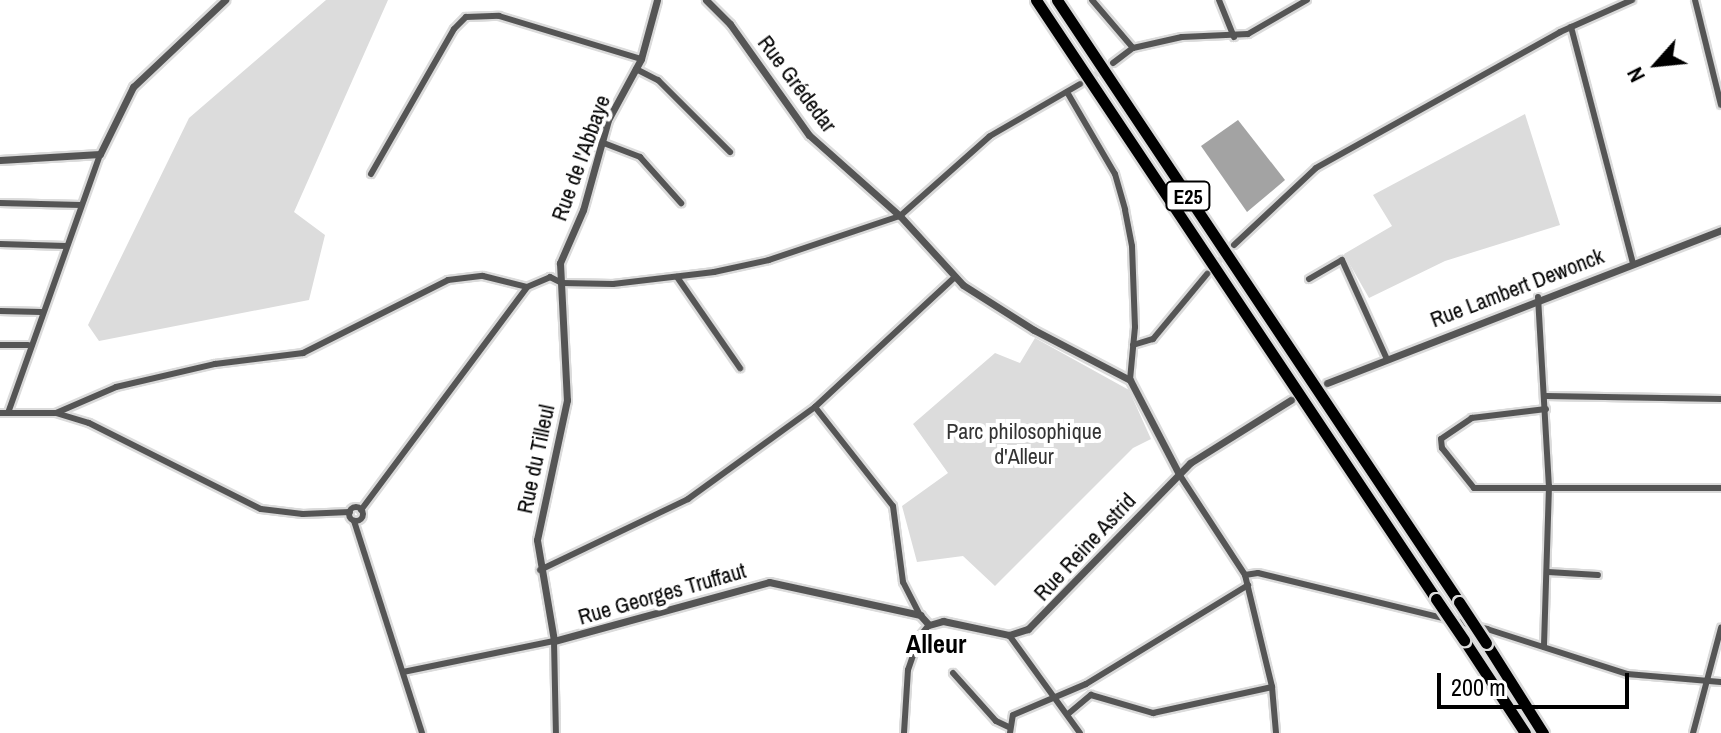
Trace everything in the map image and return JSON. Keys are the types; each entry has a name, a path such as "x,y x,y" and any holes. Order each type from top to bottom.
{"highway":[{"name":"E25","path":"1036,0 1525,733"},
{"name":"E25","path":"1057,0 1543,733"}],"street":[{"path":"225,0 133,87 100,154 4,413 56,413 89,423 261,509 303,514 361,510 527,287 550,277 562,283 677,277 769,260 900,216 990,136 1080,84"},
{"name":"Rue de l'Abbaye","path":"562,283 560,263 583,210 601,142 641,59 657,0"},
{"name":"Rue Grédedar","path":"706,0 730,24 809,135 900,216 955,277 1034,330 1130,380"},
{"path":"1092,0 1133,48"},
{"path":"1219,0 1234,37"},
{"path":"1113,63 1133,48 1182,37 1234,37 1307,0"},
{"path":"1234,245 1316,168 1571,27 1632,0"},
{"path":"1695,0 1721,105"},
{"path":"371,174 454,29 466,17 499,16 641,59"},
{"path":"1571,27 1633,263"},
{"path":"636,69 658,80 730,152"},
{"path":"1067,92 1115,174 1125,210 1132,246 1133,345 1130,380 1179,474 1245,575 1272,687 1276,733"},
{"path":"601,142 640,157 681,203"},
{"path":"0,160 100,154"},
{"path":"0,203 81,205"},
{"name":"Rue Lambert Dewonck","path":"1327,383 1538,297 1721,230"},
{"path":"0,244 66,246"},
{"path":"1309,279 1326,264 1342,260 1386,357"},
{"path":"1133,345 1153,339 1207,274"},
{"path":"56,413 116,387 215,364 303,353 448,280 483,276 527,287"},
{"path":"677,277 740,368"},
{"path":"540,570 688,499 815,407 955,277"},
{"name":"Rue du Tilleul","path":"554,641 537,540 567,400 562,283"},
{"path":"1538,297 1549,486 1544,647"},
{"path":"0,311 41,312"},
{"path":"0,345 28,345"},
{"path":"1546,396 1721,399"},
{"path":"1179,474 1291,400"},
{"path":"815,407 893,506 903,582 920,615 929,625"},
{"path":"1546,409 1472,418 1441,439 1462,479 1474,488 1721,488"},
{"name":"Rue Reine Astrid","path":"1009,635 1028,629 1050,611 1179,474"},
{"path":"354,521 362,518 361,510"},
{"path":"350,512 422,733"},
{"path":"1548,572 1598,575"},
{"path":"1245,575 1280,578 1544,647 1627,674 1721,682"},
{"name":"Rue Georges Truffaut","path":"554,641 769,582 920,615"},
{"path":"953,673 996,721 1009,730 1013,715 1086,684 1248,585"},
{"path":"904,733 908,670 920,636 929,625 943,621 1009,635 1080,733"},
{"path":"1693,733 1721,628"},
{"path":"403,672 554,641 556,733"},
{"path":"1086,684 1091,695 1153,713 1272,687"},
{"path":"1068,714 1091,695"}],"green space":[{"path":"326,0 388,0 294,212 325,235 309,300 99,341 88,325 189,118"},
{"path":"1525,114 1560,225 1445,261 1369,298 1344,254 1392,226 1373,195"},
{"name":"Parc philosophique d'Alleur","path":"1035,338 1129,390 1151,439 1133,448 995,586 963,556 917,562 902,506 948,473 913,424 995,353 1020,363"}],"shaded area":[{"path":"1238,120 1285,180 1247,212 1201,146"}],"tunnel":[{"path":"1080,84 1113,63"},
{"path":"1207,274 1234,245"},
{"path":"1291,400 1327,383"}],"district":[{"name":"Alleur","path":"936,644"}]}
